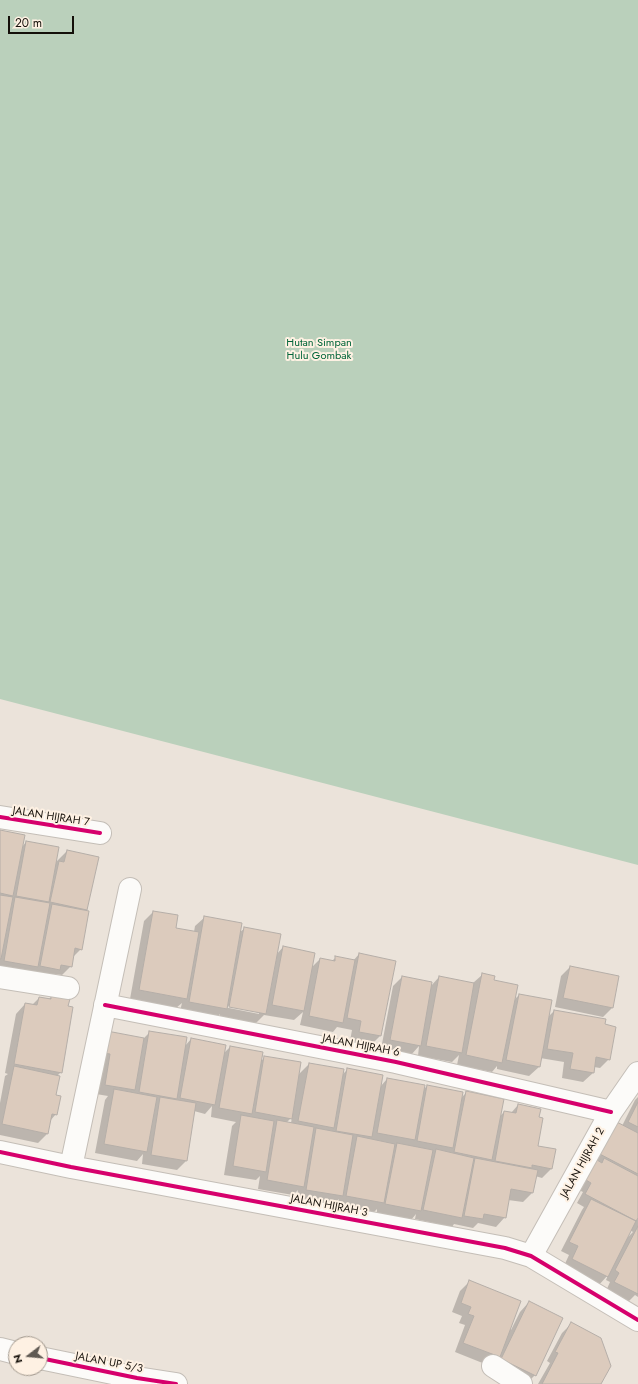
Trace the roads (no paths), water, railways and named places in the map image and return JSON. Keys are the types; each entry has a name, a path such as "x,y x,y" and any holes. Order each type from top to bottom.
{"street":[{"name":"JALAN HIJRAH 7","path":"0,818 100,833"},
{"path":"71,1167 130,889"},
{"path":"0,977 68,988"},
{"name":"JALAN HIJRAH 6","path":"105,1005 396,1062 611,1112"},
{"name":"JALAN HIJRAH 2","path":"531,1256 611,1112 638,1073"},
{"name":"JALAN HIJRAH 3","path":"0,1152 71,1167 497,1247 531,1256 638,1320"},
{"name":"JALAN UP 5/3","path":"48,1360 133,1381 176,1384"},
{"path":"494,1366 521,1384"}],"park label":[{"name":"Hutan Simpan Hulu Gombak","path":"319,349"}]}
